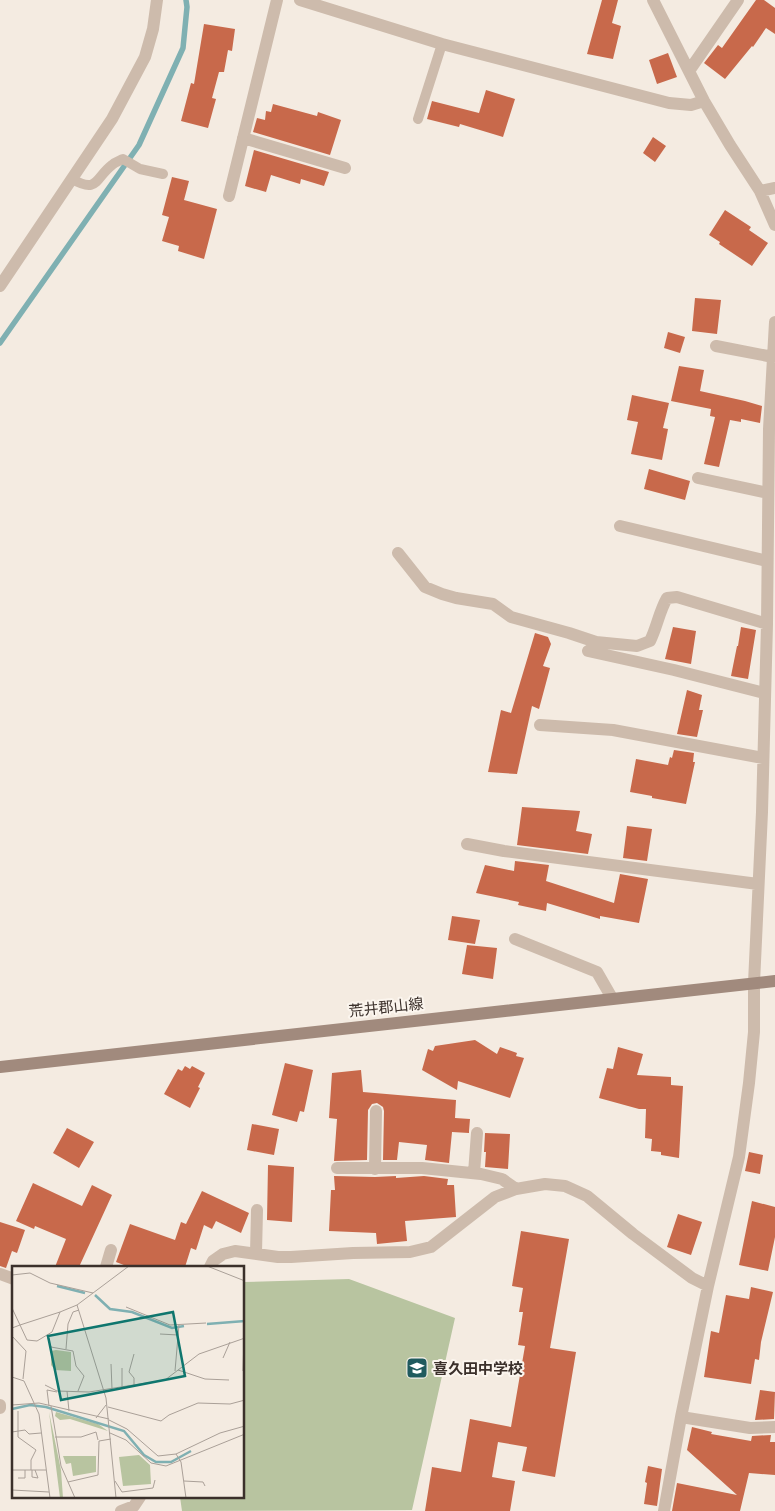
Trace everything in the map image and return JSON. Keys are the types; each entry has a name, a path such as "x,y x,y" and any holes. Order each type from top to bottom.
{"main road":[{"name":"荒井郡山線","path":"0,1067 775,981"}],"street":[{"path":"0,286 112,119 145,57 153,30 157,0"},
{"path":"229,196 277,0"},
{"path":"300,0 442,44 669,103 691,105 704,100"},
{"path":"653,0 704,100 760,191 775,225"},
{"path":"689,71 738,0"},
{"path":"243,138 345,168"},
{"path":"760,191 775,188"},
{"path":"664,1511 708,1286 739,1157 754,1032 754,982 767,624 768,493 775,322"},
{"path":"716,346 773,357"},
{"path":"698,478 768,493"},
{"path":"620,526 767,561"},
{"path":"398,553 425,586 456,598 493,604 511,617 521,621 570,632 596,642 637,646 650,641 667,598 677,597 767,624"},
{"path":"588,650 764,693"},
{"path":"540,725 613,730 763,758"},
{"path":"467,844 504,851 758,884"},
{"path":"515,939 597,972 612,998"},
{"path":"375,1169 376,1111"},
{"path":"474,1173 477,1133"},
{"path":"336,1168 422,1168 474,1173 502,1179 516,1189"},
{"path":"210,1266 213,1261 229,1252 236,1251 291,1257 410,1252 431,1247 495,1197 516,1189 545,1184 565,1186 587,1196 633,1234 692,1278 708,1286"},
{"path":"256,1253 257,1210"},
{"path":"106,1266 111,1250"},
{"path":"0,1274 12,1278"},
{"path":"681,1417 750,1428 775,1427"},
{"path":"120,1511 134,1506 139,1498"}],"lane":[{"path":"418,119 442,44"},
{"path":"72,179 80,184 89,185 97,183 112,165 123,159 140,169 164,174"}],"green space":[{"path":"349,1279 455,1318 412,1510 182,1511 180,1498 245,1498 245,1282"}],"building":[{"path":"602,0 618,0 612,23 621,26 613,59 587,54"},
{"path":"756,0 764,0 775,8 775,34 766,28 753,47 725,79 704,63 718,45 722,48"},
{"path":"204,24 235,29 232,51 228,50 224,72 219,72 212,98 216,99 208,128 181,121 191,83 194,84"},
{"path":"668,53 677,77 657,84 649,60"},
{"path":"486,90 515,99 503,137 460,124 459,127 427,119 432,101 479,113"},
{"path":"273,104 317,116 318,112 341,120 330,155 253,132 257,118 265,120 266,111 271,112"},
{"path":"653,137 666,146 655,162 643,153"},
{"path":"254,150 329,172 324,186 301,179 300,184 271,175 266,192 245,186"},
{"path":"172,177 189,181 184,200 217,209 204,259 178,251 179,246 162,241 169,217 162,215"},
{"path":"725,210 751,227 749,230 768,243 752,266 709,235"},
{"path":"695,298 721,300 717,334 692,331"},
{"path":"668,332 685,337 680,353 664,348"},
{"path":"679,366 704,370 700,391 762,406 760,423 741,419 741,422 730,420 719,467 704,464 715,417 710,416 711,409 671,401"},
{"path":"632,395 669,403 663,428 668,429 662,460 631,454 638,422 627,420"},
{"path":"649,469 690,481 685,500 644,489"},
{"path":"673,627 696,631 691,664 665,659"},
{"path":"741,627 756,630 748,679 731,676"},
{"path":"535,633 548,637 551,644 543,666 550,668 539,709 532,706 517,774 488,772 501,710 511,713"},
{"path":"687,690 702,695 699,710 703,710 697,737 677,734"},
{"path":"674,750 694,753 693,762 695,762 686,804 630,792 636,759 668,765"},
{"path":"522,807 580,811 576,831 592,834 588,854 517,845"},
{"path":"627,826 652,829 647,861 623,858"},
{"path":"515,861 549,865 546,881 614,903 620,874 648,879 639,923 600,916 600,919 547,903 546,911 518,905 519,902 476,893 485,865 514,871"},
{"path":"452,916 480,920 475,944 448,940"},
{"path":"467,945 497,948 493,979 462,974"},
{"path":"475,1040 497,1054 500,1047 517,1053 516,1056 524,1058 510,1098 458,1081 457,1090 422,1070 428,1049 433,1051 435,1046"},
{"path":"618,1047 643,1054 637,1075 671,1077 671,1085 683,1086 679,1158 651,1151 652,1139 645,1138 646,1109 639,1109 599,1098 607,1068 613,1069"},
{"path":"285,1063 313,1070 304,1112 300,1111 297,1122 272,1115"},
{"path":"185,1066 190,1069 192,1066 205,1073 190,1108 164,1094 178,1069 182,1071"},
{"path":"361,1070 363,1092 456,1100 455,1118 470,1119 469,1133 452,1132 449,1163 425,1160 427,1145 399,1142 397,1160 383,1160 384,1111 383,1107 377,1103 372,1104 368,1110 367,1160 334,1161 337,1119 329,1118 332,1073"},
{"path":"252,1124 279,1129 274,1155 247,1150"},
{"path":"67,1128 94,1142 79,1168 53,1153"},
{"path":"485,1133 510,1134 508,1169 485,1167"},
{"path":"749,1152 763,1155 760,1174 745,1171"},
{"path":"268,1165 294,1167 292,1222 267,1220"},
{"path":"334,1176 396,1176 396,1178 424,1176 448,1179 447,1185 454,1185 456,1217 405,1221 407,1241 377,1244 376,1233 329,1231 331,1190 335,1190"},
{"path":"33,1183 82,1206 92,1185 112,1195 79,1266 55,1266 66,1239 35,1226 34,1229 16,1221"},
{"path":"202,1191 249,1213 241,1233 216,1221 212,1229 204,1225 196,1250 191,1248 185,1266 126,1266 116,1262 130,1224 175,1240 181,1222 186,1224"},
{"path":"752,1201 775,1207 775,1237 768,1271 739,1265"},
{"path":"678,1214 702,1222 691,1255 667,1247"},
{"path":"0,1222 25,1230 17,1253 12,1251 6,1268 0,1266"},
{"path":"521,1231 569,1239 550,1348 576,1352 555,1477 522,1471 527,1447 498,1442 492,1477 515,1481 510,1511 425,1511 432,1467 461,1472 470,1419 511,1427 525,1346 518,1345 523,1312 519,1312 523,1288 512,1286"},
{"path":"751,1287 773,1292 761,1342 759,1360 755,1359 751,1384 704,1377 711,1331 719,1333 726,1295 749,1299"},
{"path":"760,1390 775,1392 774,1419 755,1420"},
{"path":"692,1427 712,1432 711,1434 751,1441 752,1436 771,1435 770,1442 775,1442 775,1475 749,1473 740,1511 672,1511 677,1483 737,1495 687,1450"},
{"path":"648,1466 662,1469 657,1506 644,1504"}],"waterway":[{"path":"0,343 139,145 183,48 186,0"}],"place":[{"name":"喜久田中学校","path":"417,1368"}]}
